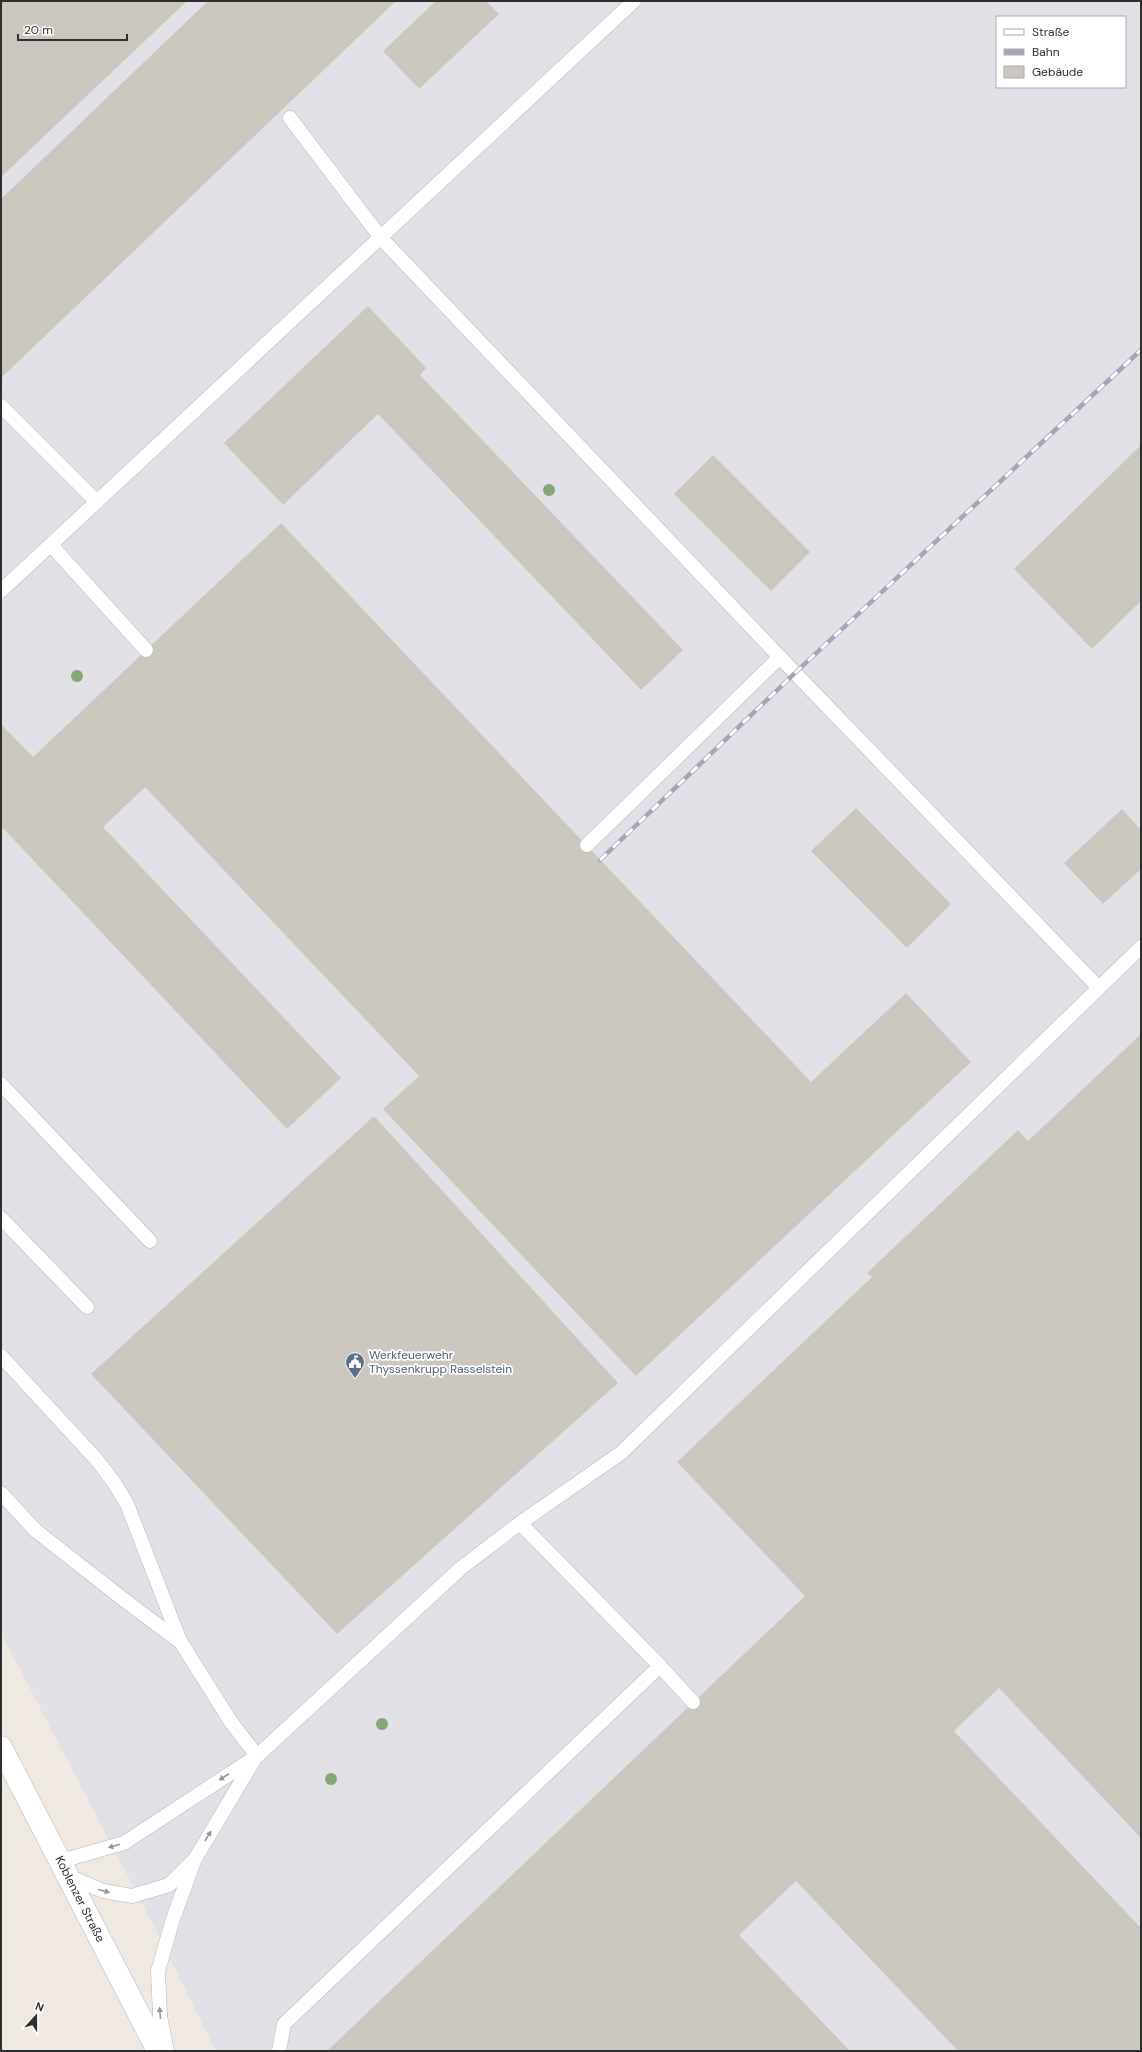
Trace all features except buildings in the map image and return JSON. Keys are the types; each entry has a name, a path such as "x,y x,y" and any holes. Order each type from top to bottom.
{"street":[{"name":"Koblenzer Straße","path":"1,1747 158,2051"}],"lane":[{"path":"1,591 634,1"},
{"path":"290,118 381,238 780,657 1099,988"},
{"path":"1,406 97,502"},
{"path":"51,545 146,650"},
{"path":"587,845 780,657"},
{"path":"64,1868 124,1843 257,1756 461,1568 520,1523 621,1453 1141,947"},
{"path":"1,1084 150,1242"},
{"path":"1,1218 87,1307"},
{"path":"1,1356 96,1459 120,1492 127,1504 180,1641 231,1722 257,1756"},
{"path":"1,1493 35,1530 122,1599 180,1641"},
{"path":"520,1523 660,1666 692,1702"},
{"path":"279,2051 284,2024 660,1666"},
{"path":"168,2051 160,2016 158,1971 173,1919 195,1859 257,1756"},
{"path":"64,1868 103,1891 132,1896 169,1885 195,1859"}],"shaded area":[{"path":"1,1 1141,1 1141,2051 216,2051 156,1930 1,1633"}],"railway":[{"path":"600,860 795,673 1141,350"}],"place":[{"name":"Werkfeuerwehr Thyssenkrupp Rasselstein","path":"355,1379"}]}
